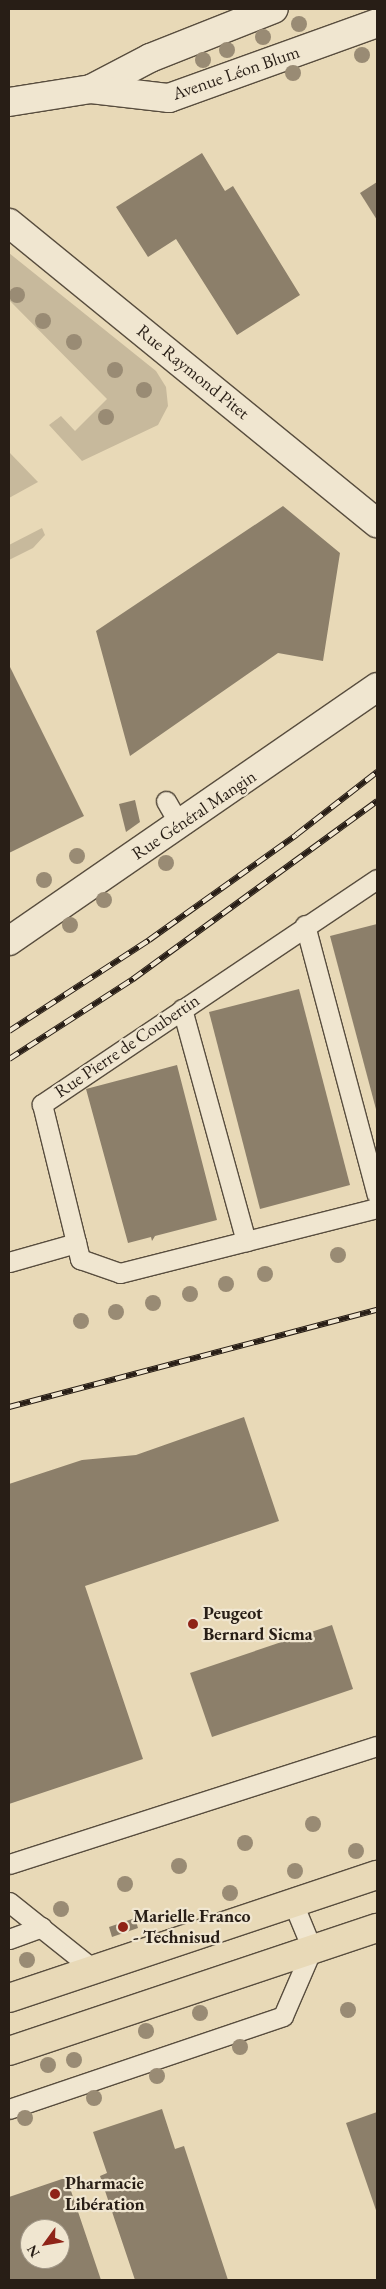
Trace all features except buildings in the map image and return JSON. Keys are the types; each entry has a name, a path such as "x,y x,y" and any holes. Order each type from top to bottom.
{"main road":[{"path":"9,1998 377,1875"},
{"path":"9,2051 377,1928"}],"street":[{"name":"Avenue Léon Blum","path":"91,89 150,58 274,9"},
{"name":"Avenue Léon Blum","path":"9,102 91,89 169,98 377,23"},
{"name":"Rue Raymond Pitet","path":"9,223 377,523"},
{"name":"Rue Général Mangin","path":"9,941 180,826 377,687"}],"lane":[{"path":"166,801 180,826"},
{"name":"Rue Pierre de Coubertin","path":"377,879 305,925 42,1104 80,1259 120,1273 377,1208"},
{"path":"305,925 377,1195"},
{"path":"182,1009 246,1241"},
{"path":"9,1262 76,1243"},
{"path":"9,1864 377,1746"},
{"path":"9,1902 93,1969"},
{"path":"9,2109 283,2016 312,1949 294,1903"},
{"path":"9,1939 42,1927"}],"shaded area":[{"path":"9,253 156,371 166,387 168,406 158,425 82,461 49,425 61,416 75,431 107,399 9,300"},
{"path":"9,452 38,482 9,498"},
{"path":"42,528 45,535 33,548 9,560 9,545"}],"railway":[{"path":"9,1031 149,940 296,835 377,772"},
{"path":"9,1059 133,979 377,801"},
{"path":"9,1407 377,1310"}],"place":[{"name":"Peugeot Bernard Sicma","path":"193,1624"},
{"name":"Marielle Franco - Technisud","path":"123,1927"},
{"name":"Pharmacie Libération","path":"55,2194"}]}
